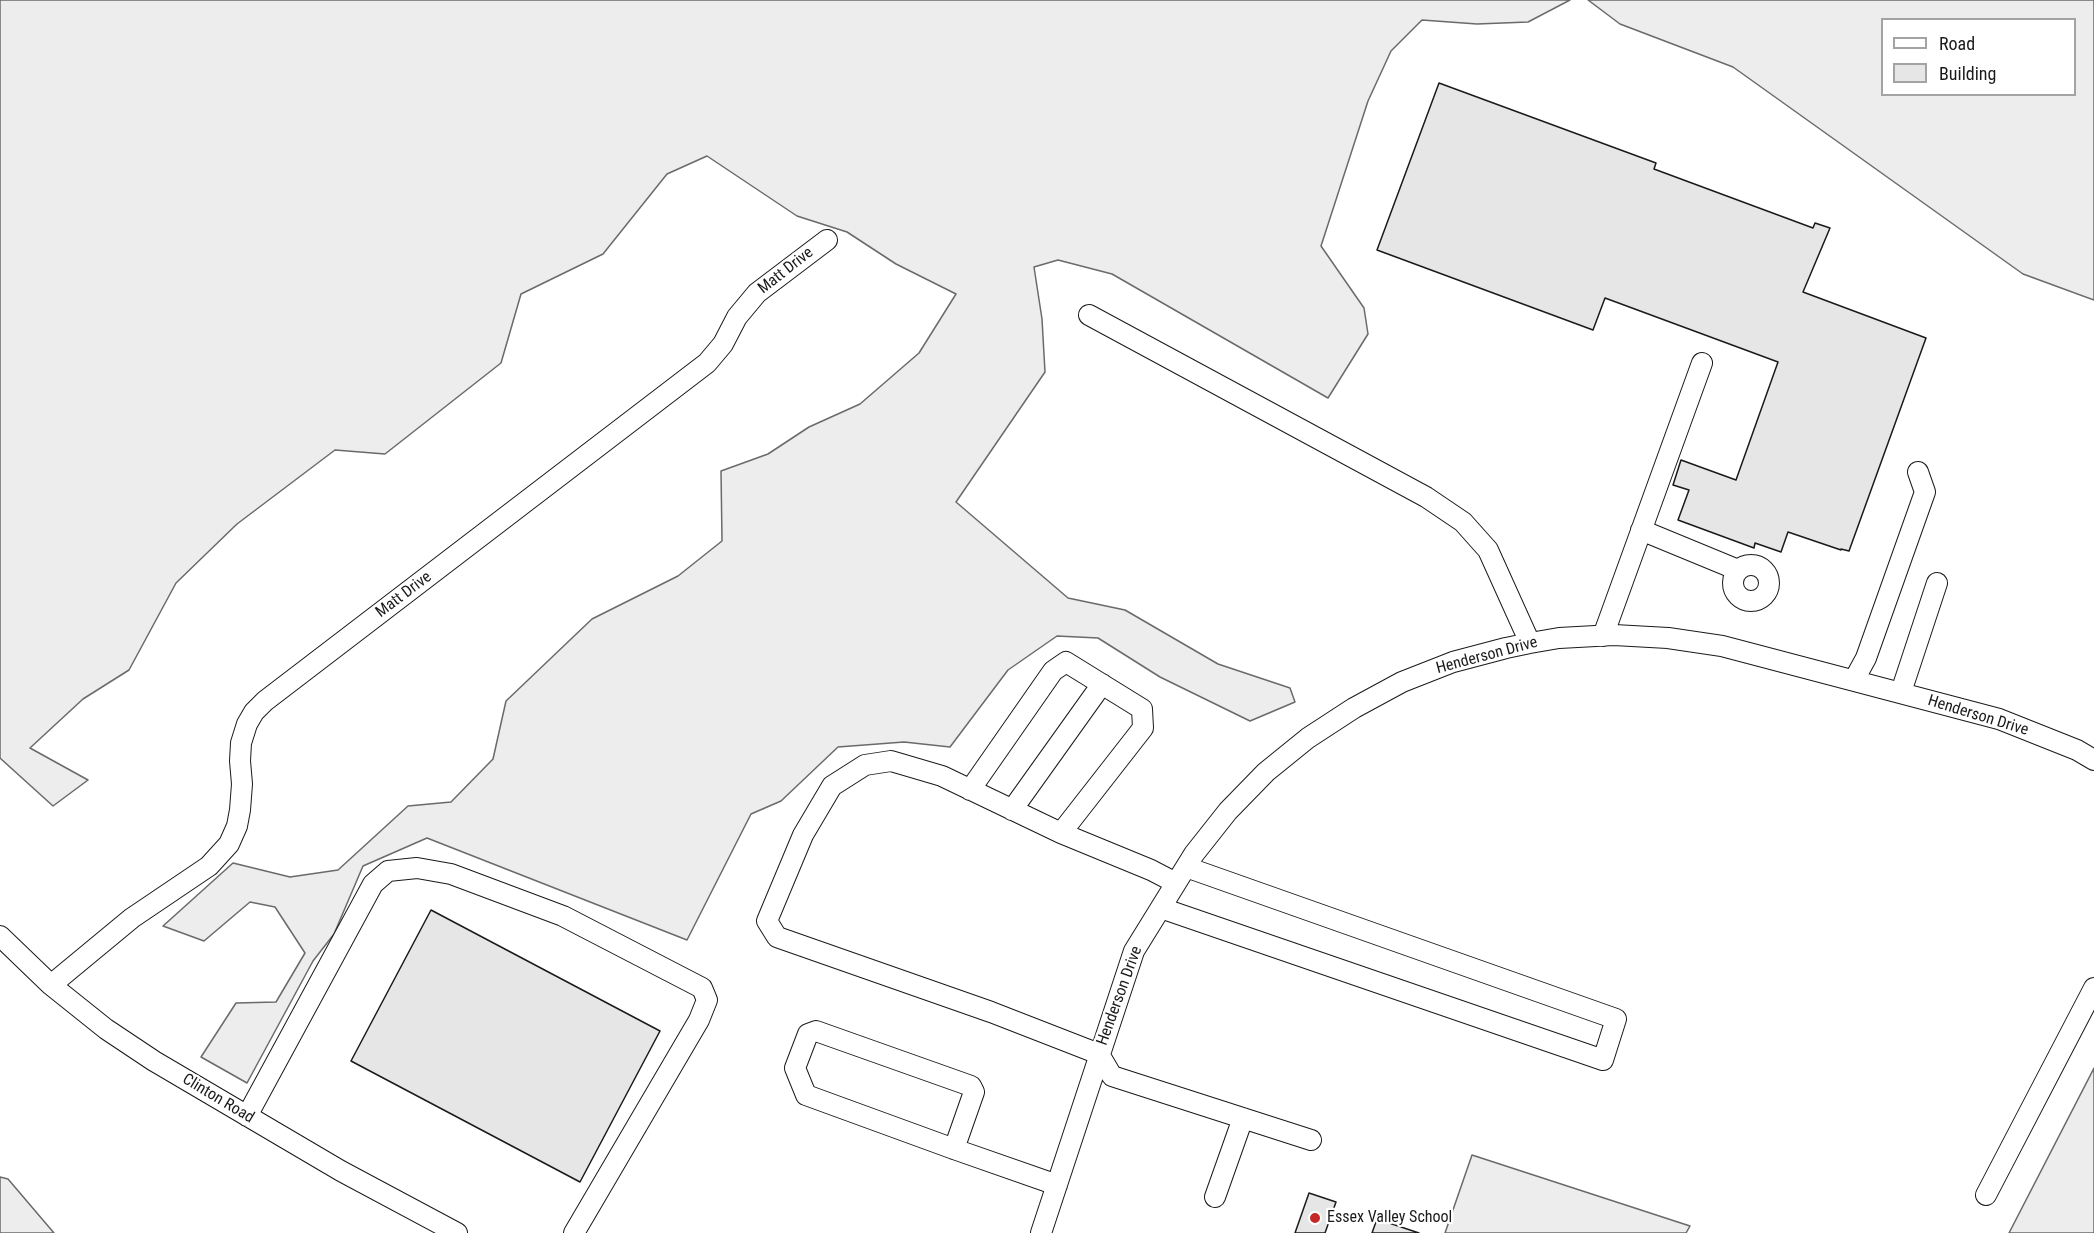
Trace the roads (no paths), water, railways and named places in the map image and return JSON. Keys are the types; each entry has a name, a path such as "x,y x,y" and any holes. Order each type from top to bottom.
{"street":[{"name":"Matt Drive","path":"51,985 132,918 208,866 230,844 240,810 241,743 247,724 254,712 265,701 707,363 723,344 737,317 757,293 827,240"},
{"path":"1089,315 1426,497 1463,522 1488,550 1530,643"},
{"path":"1603,636 1702,363"},
{"path":"1854,680 1866,658 1925,492 1918,472"},
{"path":"1641,530 1738,570"},
{"path":"1901,692 1938,583"},
{"name":"Henderson Drive","path":"1041,1233 1134,951 1194,854 1228,811 1266,772 1308,738 1354,708 1402,682 1453,662 1506,648 1559,638 1603,636 1668,638 1722,646 1999,719 2077,750 2094,760"},
{"path":"970,790 1053,671 1066,662 1142,709 1143,728 1061,833"},
{"path":"1011,810 1102,684"},
{"path":"1161,908 1603,1060 1616,1019 1181,875 1151,870 1061,833 942,776 891,761 865,765 832,786 803,835 766,921 777,937 992,1012 1099,1054 1112,1076 1311,1140"},
{"path":"247,1116 373,884 387,871 417,868 451,874 563,916 702,988 707,1000 699,1020 574,1233"},
{"name":"Clinton Road","path":"0,936 51,985 106,1029 340,1171 457,1233"},
{"path":"1986,1195 2094,988"},
{"path":"954,1149 974,1092 971,1086 816,1031 808,1034 795,1068 806,1095 954,1149 1057,1185"},
{"path":"1215,1197 1243,1118"}],"place":[{"name":"Essex Valley School","path":"1315,1218"}]}
